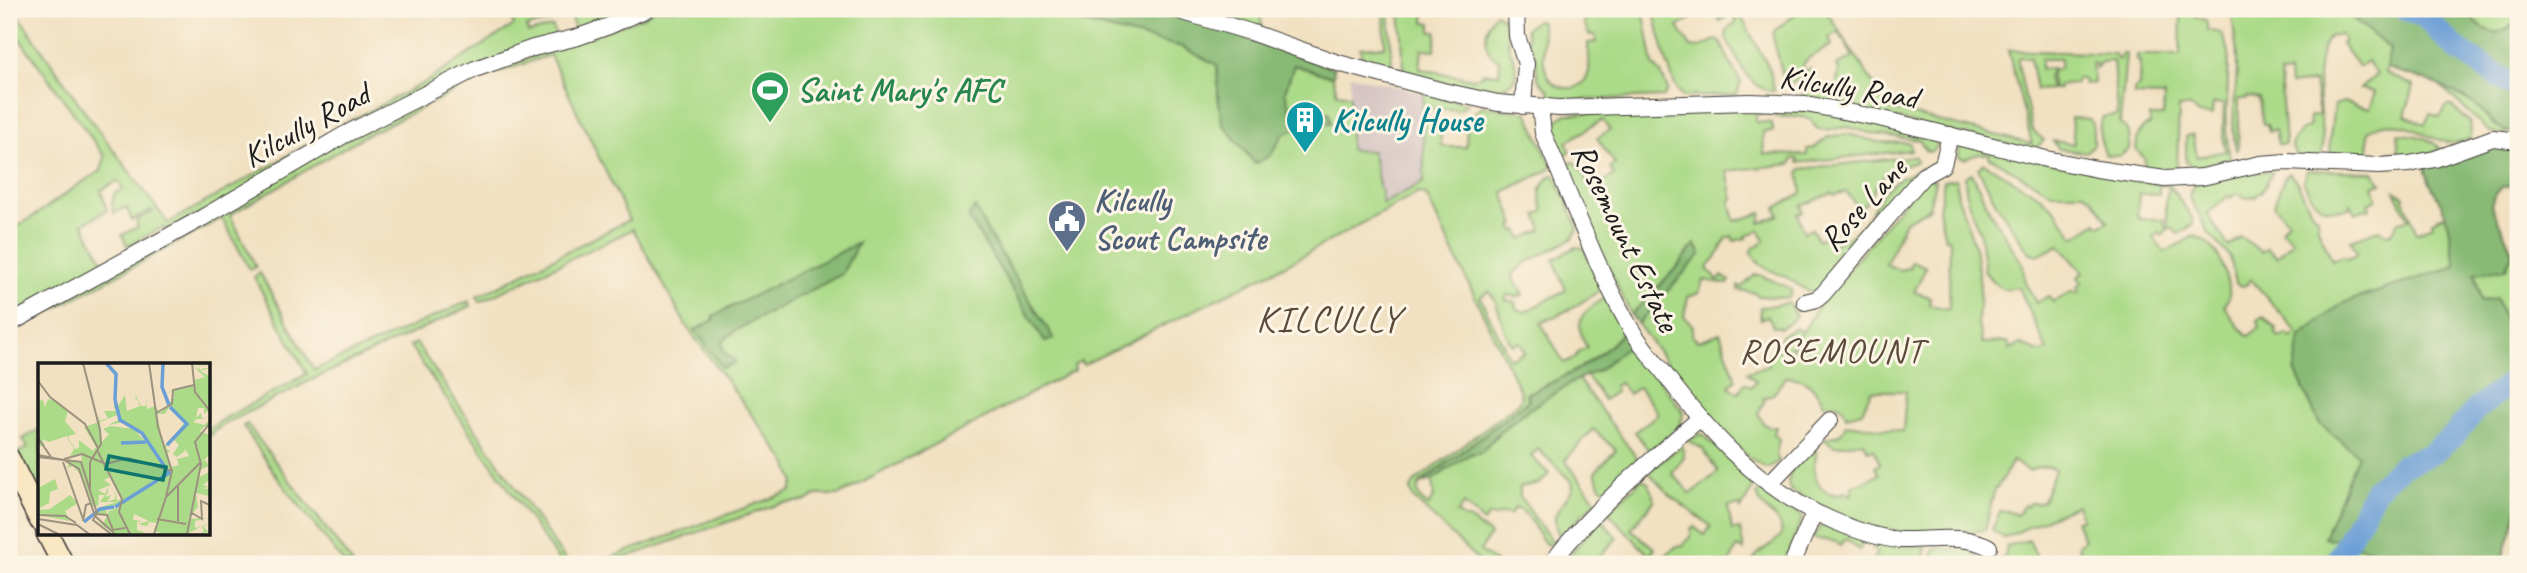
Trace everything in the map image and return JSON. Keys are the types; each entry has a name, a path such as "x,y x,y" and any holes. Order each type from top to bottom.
{"street":[{"name":"Kilcully Road","path":"9,324 202,218 344,135 475,69 533,48 588,34 647,9"},
{"name":"Kilcully Road","path":"1173,9 1338,63 1443,91 1532,106 1785,102 1806,104 2097,169 2183,179 2278,162 2379,166 2409,164 2435,159 2493,138 2518,141"},
{"name":"Rosemount Estate","path":"1516,9 1517,36 1526,65 1532,106 1618,304 1640,341 1699,419 1769,484 1814,513 1860,531 1889,538 1969,540 1989,547"},
{"name":"Rose Lane","path":"1805,302 1817,299 1823,294 1923,176 1943,165 1950,135"},
{"path":"1554,561 1606,503 1699,419"},
{"path":"1769,484 1830,420"},
{"path":"9,459 38,516"},
{"path":"1792,564 1814,513"},
{"path":"48,534 63,564"}],"shaded area":[{"path":"1350,75 1423,93 1424,182 1383,204 1372,151 1350,151"}],"green space":[{"path":"9,9 14,9 88,116 168,223 350,121 426,82 514,25 505,9 630,9 575,31 571,17 527,27 528,33 553,27 555,36 167,230 164,227 127,246 122,235 138,227 136,221 153,212 151,210 132,220 126,207 114,213 114,194 123,189 118,181 101,190 107,210 83,224 104,263 11,315 9,231 101,171 105,157 17,35 13,38 9,32"},
{"path":"655,9 1152,9 1294,65 1333,77 1337,93 1350,95 1350,150 1372,151 1383,204 1424,182 1423,93 1468,103 1459,110 1428,108 1428,120 1441,120 1443,147 1466,147 1467,122 1481,106 1527,112 1552,167 1503,192 1515,225 1512,226 1514,231 1518,230 1522,239 1542,230 1537,215 1544,211 1540,193 1550,176 1555,175 1578,228 1572,239 1525,263 1512,275 1523,295 1507,295 1505,300 1516,302 1517,309 1525,312 1566,290 1554,260 1576,247 1583,248 1604,288 1541,323 1564,363 1587,347 1580,330 1582,317 1586,311 1607,297 1623,332 1591,361 1527,393 1529,400 1420,483 1417,491 1421,500 1429,506 1434,495 1432,480 1470,454 1482,452 1499,433 1526,411 1578,379 1639,461 1607,491 1601,487 1595,472 1616,450 1593,429 1565,460 1596,501 1560,537 1555,516 1573,488 1572,482 1538,449 1531,456 1549,474 1540,483 1520,487 1520,497 1553,543 1547,545 1526,514 1515,508 1510,515 1489,515 1484,522 1464,504 1457,513 1490,535 1480,551 1498,564 1482,564 1414,499 1410,490 1416,481 1517,404 1521,398 1426,195 1418,193 1278,269 1083,365 1081,361 1074,365 1075,370 839,495 817,495 806,501 782,503 607,564 593,564 791,491 794,481 787,463 687,327 633,229 480,302 477,297 629,220 550,55 482,78 366,135 230,215 256,267 250,270 222,218 9,334 9,329 335,145 468,79 643,17","holes":["1489,291 1509,339 1513,345 1520,342 1525,352 1510,359 1480,297"]},
{"path":"1041,9 1152,9 1196,21 1334,68 1333,77 1294,65 1285,92 1291,112 1329,112 1331,123 1310,124 1283,134 1271,155 1255,164 1222,123 1217,65 1182,47 1071,20"},
{"path":"1205,9 1260,9 1262,28"},
{"path":"1384,9 1389,9 1392,67 1404,70 1400,9 1425,9 1424,22 1431,23 1431,31 1437,32 1435,50 1422,49 1420,69 1473,79 1485,73 1499,74 1500,60 1490,52 1486,39 1488,25 1496,13 1505,22 1507,29 1508,42 1517,69 1514,80 1498,89 1499,96 1363,65 1360,48 1385,46"},
{"path":"1586,9 1643,9 1653,65 1661,73 1668,90 1664,97 1550,101 1549,91 1538,79 1536,60 1528,43 1526,28 1537,20 1541,22 1544,63 1552,82 1564,88 1577,87 1589,71 1588,43 1596,42 1595,35 1589,35 1584,23"},
{"path":"1653,9 1696,9 1689,14 1692,18 1678,27 1691,47 1698,48 1715,40 1720,42 1741,83 1736,95 1683,97 1676,88 1666,60"},
{"path":"1712,9 1737,9 1770,70 1774,91 1765,90 1751,80 1726,39 1727,29 1737,22 1732,13 1720,21"},
{"path":"1798,9 1825,9 1890,109 2032,144 2008,50 2115,54 2117,59 2120,59 2121,54 2126,54 2120,124 2129,134 2129,149 2120,156 2106,155 2100,136 2103,117 2117,115 2113,61 2101,62 2096,68 2095,62 2092,62 2094,83 2084,84 2083,79 2076,79 2076,84 2059,85 2059,89 2053,89 2050,73 2048,77 2051,89 2036,90 2030,58 2017,59 2032,130 2044,140 2034,150 1803,98 1803,92 1797,88 1811,86 1836,89 1839,70 1837,66 1853,57 1839,32 1829,37 1832,45 1808,58 1803,65 1804,71 1810,69 1812,74 1785,84 1773,37 1774,31 1798,12","holes":["2041,59 2060,59 2060,68 2051,72 2052,69 2041,69"]},
{"path":"2181,9 2190,9 2196,17 2206,20 2208,30 2221,33 2229,51 2226,130 2230,160 2192,168 2186,162 2186,136 2193,135 2197,157 2226,151 2223,137 2224,104 2213,103 2212,115 2198,114 2191,107 2179,107 2177,167 2174,170 2151,170 2144,168 2145,159 2136,149 2137,141 2141,131 2150,125 2150,116 2163,116 2164,96 2134,95 2134,90 2139,86 2140,61 2137,61 2137,55 2180,55"},
{"path":"2231,9 2342,9 2390,49 2385,73 2414,86 2405,116 2425,124 2430,114 2440,117 2447,106 2452,106 2470,122 2471,138 2457,143 2445,142 2412,128 2390,124 2368,132 2369,157 2332,155 2329,145 2334,105 2344,102 2369,109 2375,92 2360,89 2377,74 2367,61 2359,67 2341,44 2344,41 2340,34 2330,36 2320,59 2318,88 2323,145 2321,157 2297,157 2291,144 2300,131 2310,126 2309,117 2319,115 2314,82 2290,85 2289,73 2280,74 2285,144 2278,144 2275,130 2269,131 2267,124 2263,124 2259,98 2247,97 2239,99 2236,150 2233,127 2237,58"},
{"path":"2342,9 2469,9 2475,22 2496,33 2515,25 2518,19 2518,135 2497,125 2474,104 2453,92 2432,82 2386,68 2390,49"},
{"path":"2469,9 2518,9 2517,19 2512,25 2496,33 2475,22"},
{"path":"2439,84 2476,105 2494,125 2509,132 2498,134 2488,131"},
{"path":"1701,108 1821,110 1938,139 1936,148 1929,152 1919,140 1874,134 1848,127 1823,130 1816,128 1811,120 1803,117 1756,114 1756,122 1772,123 1773,131 1763,132 1764,154 1807,155 1807,149 1814,148 1828,137 1848,134 1878,142 1910,143 1911,150 1798,163 1798,159 1793,159 1791,164 1727,171 1735,221 1762,213 1760,223 1779,215 1776,208 1802,193 1799,172 1801,169 1914,156 1917,161 1881,179 1861,207 1857,206 1846,192 1834,195 1832,193 1801,206 1803,212 1798,214 1804,232 1812,229 1818,240 1828,235 1835,244 1861,227 1892,184 1922,168 1821,293 1806,290 1757,261 1751,251 1765,241 1759,230 1746,236 1747,238 1734,241 1732,236 1726,239 1707,269 1718,280 1722,276 1730,281 1728,284 1703,280 1699,293 1688,297 1684,316 1693,326 1692,336 1698,341 1720,333 1736,380 1729,386 1738,393 1745,383 1751,387 1756,381 1747,372 1769,366 1766,357 1779,350 1781,336 1796,328 1802,332 1781,358 1785,361 1819,305 1925,176 1935,181 1929,208 1905,221 1886,264 1899,270 1909,268 1912,261 1926,267 1914,292 1930,297 1929,305 1949,309 1950,240 1945,239 1939,210 1944,181 1956,179 1958,197 1975,247 1980,286 1978,324 1982,343 2008,342 2010,349 2020,344 2039,352 2047,350 2019,287 2004,289 1994,283 1985,272 1980,234 1967,199 1965,177 1972,173 1990,212 2023,265 2025,282 2036,303 2048,296 2053,302 2073,291 2076,294 2080,291 2077,287 2082,283 2078,277 2083,272 2059,245 2038,256 2029,252 1997,205 1978,168 1984,163 2041,197 2056,211 2074,237 2097,222 2100,226 2108,221 2092,198 2084,193 2052,193 1989,157 1990,154 1964,159 1959,157 1959,147 1964,145 2170,186 2159,185 2159,194 2139,194 2137,215 2140,219 2163,219 2167,230 2162,236 2159,232 2153,237 2165,252 2194,236 2210,245 2224,268 2230,295 2224,306 2249,336 2260,327 2258,320 2263,316 2280,337 2287,334 2292,338 2297,332 2251,279 2246,285 2239,286 2236,283 2230,257 2208,232 2189,196 2194,184 2233,173 2273,171 2263,190 2255,197 2246,198 2237,193 2230,198 2228,196 2207,214 2229,247 2241,237 2262,252 2267,248 2277,257 2293,241 2281,230 2288,221 2274,205 2284,178 2289,173 2297,182 2311,211 2318,217 2318,228 2332,260 2342,256 2347,259 2354,256 2357,252 2351,240 2378,230 2385,234 2391,233 2397,223 2409,219 2395,191 2405,197 2417,233 2433,225 2432,221 2446,215 2456,266 2343,303 2319,423 2359,455 2432,554 2459,564 2042,564 2080,551 2078,545 2084,540 2076,521 2082,519 2077,505 2004,538 1992,530 2000,511 2017,515 2024,505 2027,507 2029,503 2043,500 2055,470 2042,467 2029,471 2013,461 1995,488 1985,530 1923,533 1882,529 1839,515 1790,490 1788,483 1791,472 1815,447 1815,475 1820,486 1828,493 1845,492 1852,495 1852,486 1879,475 1875,466 1880,464 1874,449 1868,451 1864,442 1834,446 1823,438 1840,433 1846,424 1903,431 1906,391 1871,391 1862,412 1846,416 1838,405 1824,404 1813,388 1804,381 1786,377 1773,394 1763,398 1765,400 1758,413 1764,424 1776,427 1774,434 1779,439 1776,455 1779,461 1768,468 1755,462 1700,405 1638,324 1700,254 1691,248 1679,265 1631,315 1594,237 1595,233 1565,164 1578,164 1589,183 1596,180 1599,185 1614,175 1610,168 1615,164 1597,138 1610,130 1602,120 1567,142 1570,151 1559,159 1551,132 1553,124 1566,114"},
{"path":"2071,118 2089,119 2093,124 2093,145 2086,152 2059,149 2053,141 2074,144"},
{"path":"2397,134 2427,139 2440,150 2421,156 2379,159 2384,157 2384,154 2399,152"},
{"path":"2487,144 2518,146 2518,185 2502,187 2494,196 2491,205 2513,253 2505,269 2475,273 2481,301 2496,298 2504,319 2518,311 2518,508 2502,561 2512,564 2459,564 2432,554 2418,563 2324,537 2358,455 2319,423 2295,370 2300,336 2343,303 2456,266 2446,217 2428,179 2425,166"},
{"path":"2307,170 2373,172 2382,183 2373,186 2377,199 2368,203 2370,208 2355,213 2351,204 2349,208 2325,208 2315,201 2303,181"},
{"path":"2170,186 2193,219 2193,225 2178,234 2169,229 2167,219 2166,202"},
{"path":"975,207 1054,339 1045,342 968,217"},
{"path":"858,243 842,274 738,329 722,341 724,352 736,362 723,368 695,330 714,320 713,316"},
{"path":"1695,244 1701,254 1638,324 1631,315 1679,265"},
{"path":"2513,253 2518,260 2518,311 2504,319 2481,301 2475,272 2505,269"},
{"path":"260,273 314,370 469,301 471,306 307,382 223,425 210,435 210,429 225,418 307,374 254,277"},
{"path":"1755,275 1792,289 1789,298 1758,296 1756,293 1738,290 1738,286 1742,287"},
{"path":"1788,303 1796,315 1781,328 1773,326 1768,316 1760,319 1760,307"},
{"path":"1623,332 1631,343 1599,370 1578,379 1526,411 1499,432 1482,452 1470,454 1432,480 1420,484 1529,400 1526,394 1591,361"},
{"path":"416,343 568,564 561,564 410,346"},
{"path":"1631,343 1683,411 1683,417 1676,429 1650,452 1635,432 1656,416 1657,412 1639,387 1629,394 1620,383 1614,386 1616,391 1604,400 1586,375 1599,370"},
{"path":"247,424 353,564 345,564 277,477 243,426"},
{"path":"38,430 38,504 10,448 14,446 19,453 28,447 23,439"},
{"path":"1700,434 1755,484 1741,509 1740,505 1728,507 1732,530 1740,529 1744,550 1737,547 1729,564 1675,564 1666,555 1691,537 1694,527 1705,535 1711,526 1670,495 1649,472 1682,445 1684,457 1672,473 1691,494 1718,472 1702,448 1688,441"},
{"path":"1642,479 1648,483 1655,500 1631,529 1655,549 1651,553 1662,564 1657,564 1608,512"},
{"path":"1763,490 1800,514 1802,519 1783,564 1763,564 1753,560 1782,534 1777,520 1759,500 1757,493"},
{"path":"1601,519 1617,538 1601,555 1606,564 1570,564 1570,554"},
{"path":"1821,526 1829,526 1865,539 1859,550 1846,539 1840,545 1837,542 1812,538"},
{"path":"2029,540 2040,564 1991,564 2005,556 2007,546"},
{"path":"1878,543 1926,547 1924,560 1918,564 1870,564 1877,553 1872,549"},
{"path":"1934,548 1972,549 1982,561 1991,564 1931,564"}],"waterway":[{"path":"2406,9 2423,16 2458,50 2518,89"},
{"path":"2335,564 2376,489 2403,465 2431,454 2453,436 2477,408 2518,377"}],"place":[{"name":"Saint Mary's AFC","path":"770,124"},
{"name":"Kilcully House","path":"1305,154"},
{"name":"Kilcully Scout Campsite","path":"1067,253"}],"district":[{"name":"KILCULLY","path":"1329,318"},
{"name":"ROSEMOUNT","path":"1832,350"}]}
